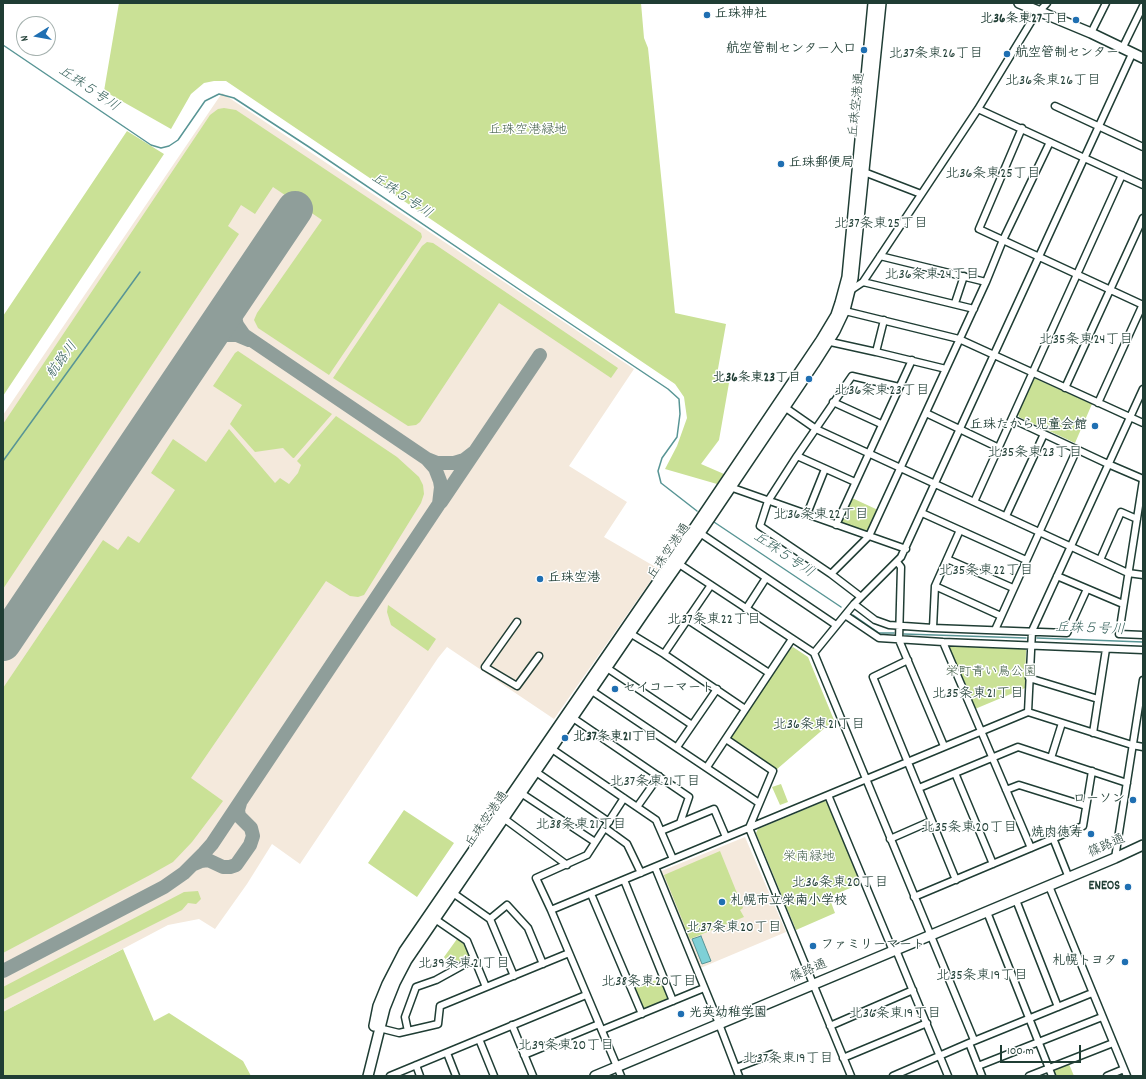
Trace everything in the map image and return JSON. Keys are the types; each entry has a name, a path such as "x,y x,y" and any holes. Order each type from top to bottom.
{"main road":[{"name":"丘珠空港通","path":"846,292 873,3"},
{"name":"丘珠空港通","path":"362,1076 378,1006 396,965 410,942 519,791 628,632 824,341 841,310 846,292 853,278 881,3"},
{"path":"1019,3 1091,33 1143,58"},
{"name":"丘珠空港通","path":"675,562 700,533 781,405"},
{"name":"丘珠空港通","path":"519,791 536,772 549,747 573,718 589,689 607,668 628,632"},
{"name":"丘珠空港通","path":"368,1076 384,1008 395,983 407,960 453,893 501,816"},
{"name":"篠路通","path":"594,1076 895,951 1116,858 1143,845"}],"street":[{"path":"846,292 863,282 978,109 1034,17 1047,3"},
{"path":"1091,33 1106,3"},
{"path":"1122,49 1143,6"},
{"path":"814,653 854,604 897,562 906,549 1132,54"},
{"path":"1055,106 1143,147"},
{"path":"978,109 1143,185"},
{"path":"1022,128 978,229 1143,305 1098,403"},
{"path":"831,574 870,536 974,309 1003,240 1050,142"},
{"path":"864,172 921,194"},
{"path":"974,502 1122,175"},
{"path":"1065,388 1143,218"},
{"path":"880,256 986,282"},
{"path":"955,303 964,276"},
{"path":"863,282 955,303 974,309"},
{"path":"841,310 959,340 1143,423"},
{"path":"876,352 884,320"},
{"path":"824,341 946,369"},
{"path":"836,525 912,360"},
{"path":"861,597 831,574 760,526 768,501 833,402 852,376 899,387"},
{"path":"1028,712 1032,631 1143,389"},
{"path":"833,402 882,424"},
{"path":"781,405 816,429 868,454 1128,573 1143,575"},
{"path":"926,413 999,448"},
{"path":"1012,419 1143,479 1119,634 1143,635"},
{"path":"1006,516 1044,434"},
{"path":"994,630 1077,449"},
{"path":"797,456 855,482"},
{"path":"806,514 825,468"},
{"path":"730,487 906,549"},
{"path":"1100,560 1121,512 1137,519"},
{"path":"922,513 1026,560"},
{"path":"934,628 936,586 960,530"},
{"path":"700,533 836,625"},
{"path":"947,559 1013,588"},
{"path":"675,562 746,610 814,653 930,936 971,1042 982,1076"},
{"path":"897,562 901,567 899,640 944,746"},
{"path":"1057,576 1124,604"},
{"path":"746,610 766,578"},
{"path":"664,654 711,585"},
{"path":"936,586 1001,616"},
{"path":"854,604 876,620 889,625 1067,633 1087,589"},
{"path":"845,615 879,638 1143,650"},
{"path":"688,620 769,673"},
{"path":"517,622 485,667 517,686 539,656"},
{"path":"628,632 664,654 746,709"},
{"path":"707,767 792,639"},
{"path":"943,642 1031,848"},
{"path":"1093,733 1106,649"},
{"path":"908,660 873,677 956,880"},
{"path":"607,668 692,725"},
{"path":"1030,678 1098,699"},
{"path":"1116,858 1143,680"},
{"path":"589,689 759,803"},
{"path":"677,747 716,689"},
{"path":"551,910 1028,712 1132,745 1143,747"},
{"path":"573,718 689,797 680,823"},
{"path":"1051,758 1062,723"},
{"path":"726,739 773,771 749,828 851,1076"},
{"path":"549,747 656,820 673,859"},
{"path":"919,788 1018,747 1127,783"},
{"path":"536,772 609,822"},
{"path":"914,897 1083,826 1092,772"},
{"path":"955,774 993,864"},
{"path":"637,807 660,776"},
{"path":"1006,790 1019,785 1086,806"},
{"path":"519,791 595,842"},
{"path":"828,795 913,990 948,1076"},
{"path":"621,1076 536,878 587,855 624,798"},
{"path":"661,830 714,810 726,837"},
{"path":"501,816 566,865"},
{"path":"890,839 931,821"},
{"path":"605,828 627,844 641,873"},
{"path":"1053,838 1068,878"},
{"path":"655,867 739,1076"},
{"path":"624,880 673,1001"},
{"path":"1049,886 1126,1076"},
{"path":"453,893 490,919 514,976"},
{"path":"591,894 642,1014"},
{"path":"1016,900 1058,1007"},
{"path":"490,919 507,905 528,928 542,964"},
{"path":"987,912 1052,1076"},
{"path":"435,919 467,941 486,987"},
{"path":"379,1028 399,1033 438,1024 440,1006 569,953"},
{"path":"408,1031 405,1017 416,987 436,980 474,959"},
{"path":"524,1055 600,1027 642,1014 704,988"},
{"path":"830,1026 913,990"},
{"path":"893,1076 971,1042 1092,993"},
{"path":"390,1076 586,995"},
{"path":"978,1066 1102,1017"},
{"path":"843,1058 927,1023"},
{"path":"512,1026 533,1076"},
{"path":"479,1039 494,1076"},
{"path":"1029,1076 1113,1043"},
{"path":"447,1053 456,1076"},
{"path":"736,1068 772,1054"},
{"path":"416,1065 420,1076"},
{"path":"1107,1076 1124,1069"}],"shaded area":[{"path":"222,93 634,369 569,466 627,502 604,537 659,569 554,719 447,647 438,658 300,864 272,844 247,884 215,929 199,919 168,925 3,1012 3,415"},
{"name":"札幌市立栄南小学校","path":"745,837 786,932 698,969 659,872"}],"green space":[{"name":"丘珠空港緑地","path":"119,3 641,3 644,38 648,48 675,313 726,324 716,380 729,383 719,440 701,464 724,474 717,484 665,469 677,446 687,418 684,397 675,384 226,81 204,83 191,94 171,129 104,91"},
{"path":"224,108 236,110 421,233 422,237 329,375 258,328 254,320 257,313 322,220 273,187 255,214 241,205 228,226 239,234 3,589 3,424 210,115 218,109"},
{"path":"127,131 164,154 3,396 3,316"},
{"path":"427,242 433,243 618,368 611,378 499,303 420,422 416,425 408,426 333,378 422,246"},
{"path":"238,351 332,414 294,458 283,448 255,452 230,424 242,405 213,386 235,353"},
{"path":"1034,379 1092,404 1075,443 1019,417 1018,414"},
{"path":"336,416 397,457 419,477 423,485 424,494 421,503 364,595 358,597 350,596 326,581 191,778 223,801 192,842 173,862 3,953 3,688 103,540 118,550 128,536 139,543 175,490 151,473 173,439 206,462 229,429 275,483 280,478 289,484 298,473 301,465 297,461"},
{"path":"852,498 878,510 868,533 841,524"},
{"path":"388,605 436,639 428,651 391,625 387,612"},
{"name":"栄町青い鳥公園","path":"950,645 1024,648 1026,650 1025,688 975,709 949,647"},
{"path":"793,647 808,657 834,720 776,770 731,739 731,737"},
{"path":"781,784 788,802 780,805 772,787"},
{"name":"栄南緑地","path":"825,801 829,803 862,883 829,897 835,913 796,930 756,833 758,829"},
{"path":"404,810 454,843 417,897 368,863"},
{"path":"720,851 743,908 740,910 744,917 690,939 664,875"},
{"path":"198,891 201,899 196,904 188,903 182,910 3,1000 3,987 184,892"},
{"path":"457,939 465,945 470,956 469,958 451,967 444,957"},
{"path":"123,949 154,1021 169,1013 243,1061 251,1076 3,1076 3,1012"},
{"path":"661,978 668,996 667,1000 646,1009 643,1007 635,988"},
{"path":"1069,1064 1074,1076 1056,1076 1054,1071 1055,1069"}],"water":[{"path":"701,936 711,961 702,964 692,939"}],"waterway":[{"name":"丘珠５号川","path":"3,45 151,145 161,148 169,146 178,140 205,101 219,94 234,98 309,147 668,389 679,399 680,414 677,437 662,458 658,471 661,483 697,511"},
{"name":"航路川","path":"3,461 140,272"},
{"name":"丘珠５号川","path":"714,522 841,607"},
{"name":"丘珠５号川","path":"853,615 879,633 894,633"},
{"name":"丘珠５号川","path":"904,634 1026,638"},
{"name":"丘珠５号川","path":"1037,638 1143,642"}],"taxiway":[{"path":"3,971 164,887 184,873 204,853 212,844 439,504 441,487 440,481 435,468 427,459 244,335 237,325 234,314 235,302 239,292"},
{"path":"200,350 214,338 223,335 237,335 249,340"},
{"path":"441,502 540,355"},
{"path":"427,459 437,463 454,463 464,460 473,453"},
{"path":"194,864 208,860 223,867 236,865 250,845 253,836 251,828 239,816 238,810 240,803"}],"runway":[{"path":"3,643 295,209"}],"place":[{"name":"丘珠神社","path":"707,15"},
{"name":"北36条東27丁目","path":"1076,20"},
{"name":"航空管制センター入口","path":"864,50"},
{"name":"航空管制センター","path":"1007,54"},
{"name":"丘珠郵便局","path":"781,164"},
{"name":"北36条東23丁目","path":"809,379"},
{"name":"丘珠たから児童会館","path":"1095,426"},
{"name":"丘珠空港","path":"540,579"},
{"name":"セイコーマート","path":"615,689"},
{"name":"北37条東21丁目","path":"565,738"},
{"name":"ローソン","path":"1133,800"},
{"name":"焼肉徳寿","path":"1091,834"},
{"name":"ENEOS","path":"1128,887"},
{"name":"札幌市立栄南小学校","path":"722,902"},
{"name":"ファミリーマート","path":"813,946"},
{"name":"札幌トヨタ","path":"1125,962"},
{"name":"光英幼稚学園","path":"681,1014"}],"district":[{"name":"北37条東26丁目","path":"936,55"},
{"name":"北36条東26丁目","path":"1053,82"},
{"name":"北36条東25丁目","path":"993,175"},
{"name":"北37条東25丁目","path":"881,225"},
{"name":"北36条東24丁目","path":"932,276"},
{"name":"北35条東24丁目","path":"1086,341"},
{"name":"北36条東23丁目","path":"882,392"},
{"name":"北35条東23丁目","path":"1035,454"},
{"name":"北36条東22丁目","path":"821,516"},
{"name":"北35条東22丁目","path":"986,572"},
{"name":"北37条東22丁目","path":"714,621"},
{"name":"北35条東21丁目","path":"978,695"},
{"name":"北36条東21丁目","path":"819,726"},
{"name":"北37条東21丁目","path":"655,783"},
{"name":"北38条東21丁目","path":"581,826"},
{"name":"北35条東20丁目","path":"969,829"},
{"name":"北36条東20丁目","path":"840,884"},
{"name":"北37条東20丁目","path":"734,929"},
{"name":"北39条東21丁目","path":"464,965"},
{"name":"北35条東19丁目","path":"982,977"},
{"name":"北38条東20丁目","path":"649,983"},
{"name":"北36条東19丁目","path":"895,1015"},
{"name":"北39条東20丁目","path":"566,1047"},
{"name":"北37条東19丁目","path":"788,1060"}]}
